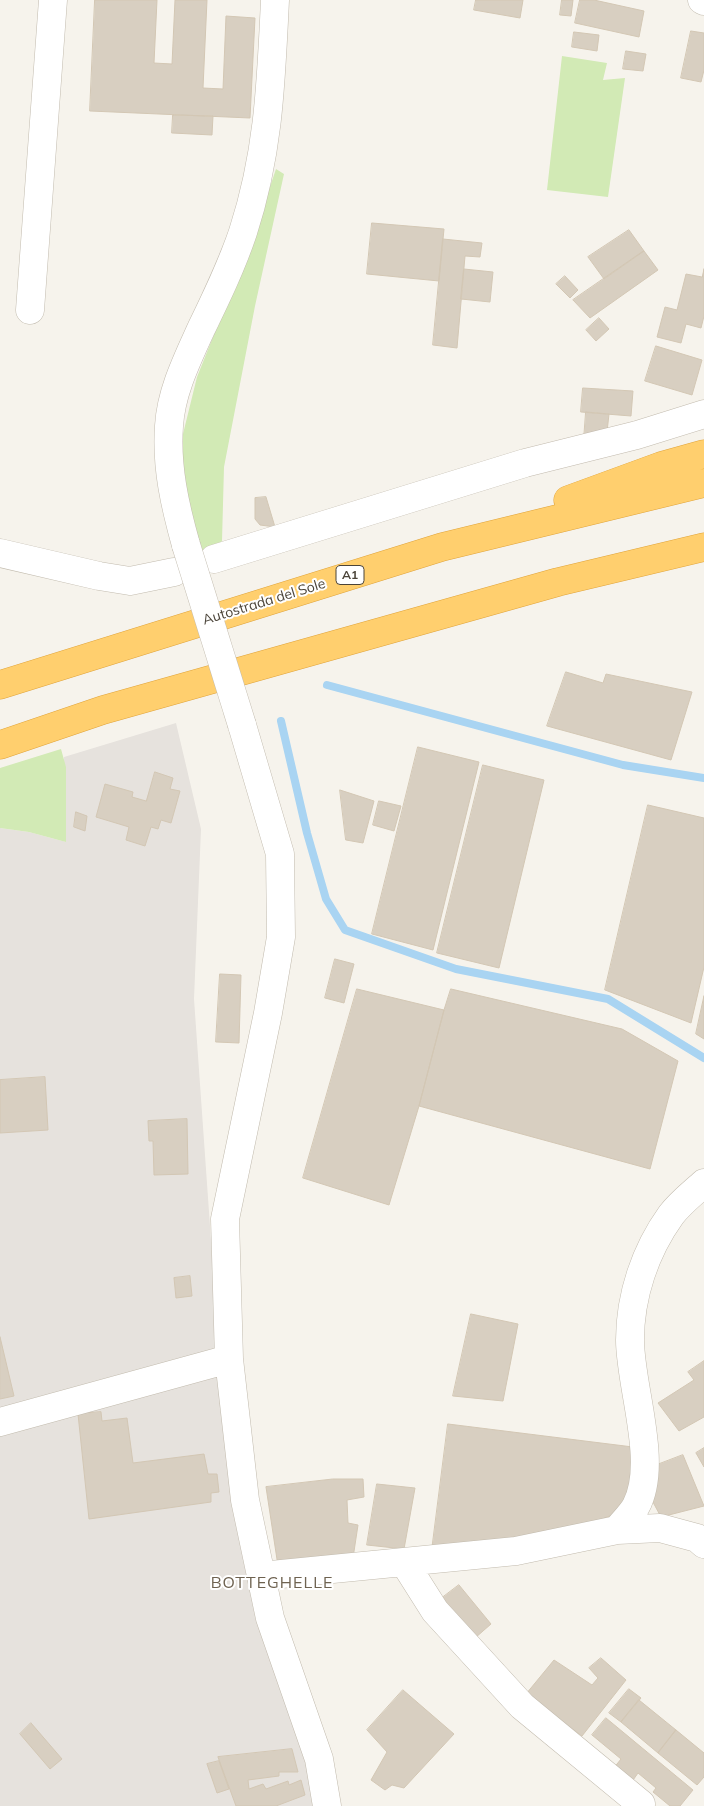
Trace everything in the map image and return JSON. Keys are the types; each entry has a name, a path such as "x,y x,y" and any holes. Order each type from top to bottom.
{"highway":[{"name":"A1","path":"442,547 661,466 704,454"},
{"name":"Autostrada del Sole","path":"0,685 442,547 704,483"},
{"path":"0,745 103,710 549,584 704,547"}],"street":[{"path":"30,310 53,0"},
{"path":"275,0 270,112 259,174 242,233 176,389 169,424 170,468 174,502 186,545 280,854 281,937 268,1013 225,1219 229,1359 245,1500 270,1618 319,1759 327,1806"},
{"path":"214,559 525,463 637,435 704,414"},
{"path":"0,553 99,576 130,581 174,572"},
{"path":"617,1530 636,1506 644,1481 643,1446 630,1340 636,1289 649,1252 672,1214 704,1183"},
{"path":"0,1422 229,1359"},
{"path":"261,1576 516,1551 617,1530 660,1528 697,1538 704,1544"},
{"path":"404,1562 435,1612 522,1706 641,1804"}],"shaded area":[{"path":"176,723 201,829 194,999 225,1439 307,1758 314,1806 0,1806 0,828 29,832 66,842 64,757"}],"green space":[{"path":"562,56 607,63 603,80 625,78 608,197 547,190"},
{"path":"276,169 284,174 255,306 224,467 222,541 213,549 200,552 184,487 182,438 197,377 252,240"},
{"path":"61,749 66,767 66,842 29,832 0,828 0,768"}],"building":[{"path":"95,0 157,0 154,63 172,64 175,0 207,0 203,88 223,89 226,16 255,18 250,118 90,111"},
{"path":"476,0 523,0 520,18 474,10"},
{"path":"562,0 573,0 571,16 560,15"},
{"path":"580,0 594,0 644,11 639,37 575,23"},
{"path":"691,31 704,33 704,70 701,82 681,78"},
{"path":"574,32 599,35 597,51 572,47"},
{"path":"626,51 646,54 643,71 623,69"},
{"path":"173,115 213,116 212,135 172,133"},
{"path":"372,223 444,229 439,281 367,274"},
{"path":"629,230 644,251 604,279 588,257"},
{"path":"443,239 482,243 480,257 465,256 457,348 433,345"},
{"path":"644,251 658,270 590,318 573,300"},
{"path":"464,269 493,272 490,302 461,299"},
{"path":"704,269 704,316 701,328 686,324 681,343 657,337 665,307 677,310 686,274 702,277"},
{"path":"565,276 578,290 570,298 556,284"},
{"path":"599,318 609,329 596,341 586,330"},
{"path":"656,346 702,360 692,395 645,381"},
{"path":"583,388 633,391 631,416 581,412"},
{"path":"586,412 609,414 607,432 584,439"},
{"path":"266,497 275,527 260,525 255,519 255,498"},
{"path":"566,672 603,683 606,674 692,692 671,760 547,726"},
{"path":"418,747 479,762 433,950 372,934"},
{"path":"483,765 544,780 499,968 437,953"},
{"path":"155,772 173,778 170,789 180,791 171,823 161,820 158,829 151,827 145,846 126,840 129,827 96,817 105,784 133,792 132,797 146,801"},
{"path":"340,790 374,801 363,843 346,840"},
{"path":"379,801 401,806 394,831 373,825"},
{"path":"648,805 704,818 704,967 691,1023 605,990"},
{"path":"76,812 87,816 85,831 74,827"},
{"path":"335,959 354,964 344,1003 325,998"},
{"path":"220,974 241,975 239,1043 216,1042"},
{"path":"357,989 444,1010 419,1106 389,1205 303,1178"},
{"path":"451,989 622,1029 678,1061 650,1169 419,1106"},
{"path":"704,996 704,1039 696,1034"},
{"path":"45,1077 48,1130 0,1133 0,1080"},
{"path":"187,1119 188,1174 154,1175 153,1141 149,1141 148,1121"},
{"path":"190,1276 192,1296 176,1298 174,1278"},
{"path":"471,1314 518,1324 503,1401 453,1396"},
{"path":"0,1337 14,1396 0,1399"},
{"path":"704,1361 704,1417 679,1431 658,1403 694,1380 688,1372"},
{"path":"101,1412 102,1421 127,1418 133,1463 204,1454 208,1474 217,1474 219,1492 211,1493 211,1502 89,1519 78,1414"},
{"path":"448,1424 633,1447 634,1471 627,1495 612,1515 590,1524 523,1540 432,1550"},
{"path":"704,1448 704,1467 696,1453"},
{"path":"683,1455 704,1506 661,1517 647,1491 654,1466"},
{"path":"333,1479 363,1479 364,1497 347,1500 348,1523 358,1525 353,1558 278,1566 266,1487"},
{"path":"377,1484 415,1488 404,1549 367,1545"},
{"path":"459,1585 491,1624 475,1638 442,1598"},
{"path":"601,1658 626,1680 582,1736 526,1694 554,1660 592,1685 598,1678 589,1668"},
{"path":"629,1689 641,1698 621,1722 609,1713"},
{"path":"403,1690 454,1734 404,1788 392,1785 385,1790 371,1780 387,1752 367,1730"},
{"path":"639,1700 676,1730 658,1753 621,1722"},
{"path":"606,1718 693,1790 680,1806 670,1806 653,1792 656,1788 638,1773 631,1783 613,1769 621,1759 592,1735"},
{"path":"31,1723 62,1759 50,1769 20,1734"},
{"path":"676,1730 704,1753 704,1777 697,1785 658,1753"},
{"path":"292,1749 298,1772 279,1772 279,1776 248,1780 249,1789 263,1784 266,1789 288,1781 289,1785 301,1780 305,1795 276,1806 236,1806 218,1757"},
{"path":"219,1761 229,1789 217,1793 207,1764"}],"waterway":[{"path":"327,685 623,765 704,778"},
{"path":"281,721 307,833 326,899 345,930 456,969 608,999 704,1058"}],"district":[{"name":"BOTTEGHELLE","path":"272,1583"}]}
